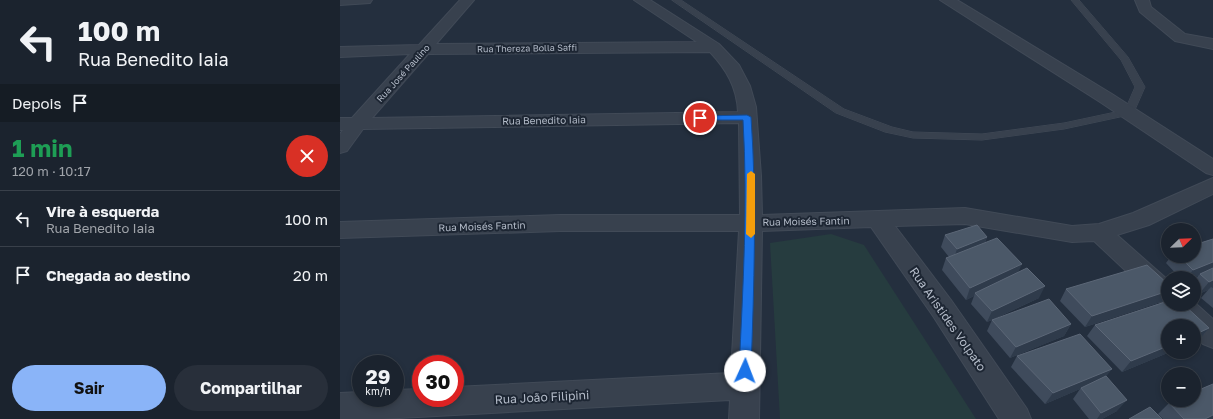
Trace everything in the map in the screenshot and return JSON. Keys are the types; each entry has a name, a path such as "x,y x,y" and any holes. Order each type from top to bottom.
{"street":[{"path":"340,1 365,0"},
{"path":"947,0 1129,112 1213,168"},
{"path":"1142,0 1145,9 1180,38 1213,44"},
{"name":"Rua José Paulino","path":"340,147 349,123 424,50 463,2"},
{"path":"648,3 723,43 731,65 742,86 747,107 751,176 751,223 744,419"},
{"name":"Rua Thereza Bolla Saffi","path":"340,52 723,43"},
{"name":"Rua Benedito Iaia","path":"349,123 747,117"},
{"name":"Rua Moisés Fantin","path":"340,230 560,223 751,223 965,216 1072,234 1099,232 1141,218 1213,185"},
{"name":"Rua Aristides Volpato","path":"878,220 942,308 1016,419"},
{"path":"1099,232 1161,289"},
{"path":"1186,311 1213,336"},
{"name":"Rua João Filipini","path":"340,407 745,386"}],"lane":[{"path":"676,0 723,43 840,110 889,130 913,135 982,137 1064,126 1129,112 1140,87 1125,59 1075,0"}],"green space":[{"path":"831,234 864,245 976,419 780,419 770,243"}],"building":[{"path":"977,225 987,237 957,249 945,235"},
{"path":"997,238 1022,264 970,288 946,258"},
{"path":"1213,239 1213,262 1193,270 1186,263 1201,263 1201,243"},
{"path":"1147,265 1161,278 1161,293 1092,316 1066,289"},
{"path":"1027,268 1045,286 992,311 975,293"},
{"path":"1213,268 1213,280 1209,282 1201,274"},
{"path":"1049,299 1071,324 1016,347 992,320"},
{"path":"1161,303 1161,311 1191,311 1199,319 1161,319 1161,349 1131,361 1095,325"},
{"path":"1201,321 1209,328 1201,332"},
{"path":"1080,334 1112,369 1053,393 1017,356"},
{"path":"1106,376 1127,400 1101,413 1081,388"},
{"path":"1213,384 1213,415 1205,419 1184,419 1173,407 1201,407 1201,389"},
{"path":"1150,407 1162,419 1129,419"}],"slow traffic":[{"path":"751,174 751,234"}],"route":[{"path":"700,118 747,117 751,176 751,223 745,371"}]}
